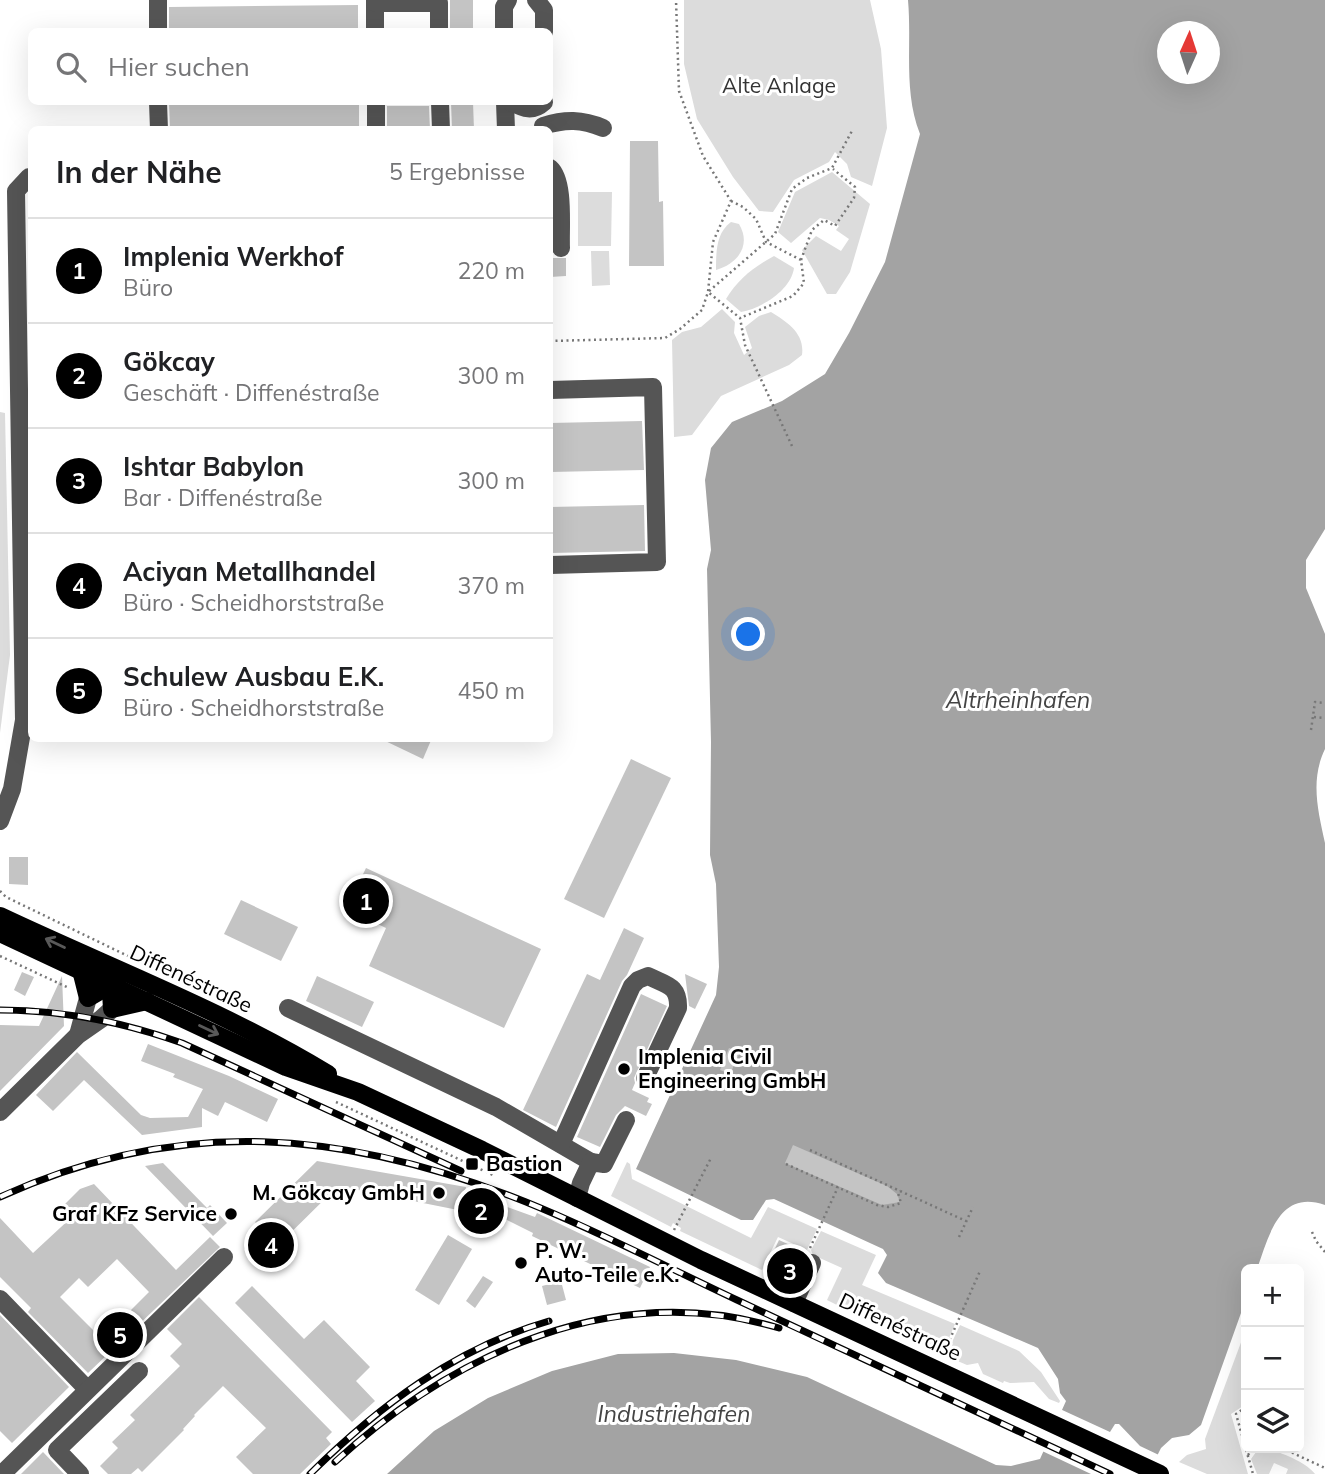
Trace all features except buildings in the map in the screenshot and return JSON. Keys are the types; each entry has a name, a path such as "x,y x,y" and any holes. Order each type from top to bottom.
{"main road":[{"name":"Diffenéstraße","path":"1,920 81,970 129,975 288,1051 358,1092 482,1150 701,1260 1160,1474"},
{"name":"Diffenéstraße","path":"1,920 110,975 147,1001 286,1067 358,1092"},
{"path":"81,970 88,998"},
{"path":"88,998 110,975"},
{"path":"110,975 111,1009 147,1001"}],"street":[{"path":"158,0 158,28"},
{"path":"504,28 504,7 508,0"},
{"path":"536,0 544,10 544,28"},
{"path":"375,28 375,1 439,3 439,28"},
{"path":"158,105 159,126"},
{"path":"376,105 376,126"},
{"path":"440,105 441,126"},
{"path":"505,105 506,126"},
{"path":"518,105 529,110 540,105"},
{"path":"543,126 544,105"},
{"path":"548,126 561,120 591,115 603,128"},
{"path":"553,171 559,187 561,248"},
{"path":"0,821 12,789 24,720 28,595 8,216 16,191 28,178"},
{"path":"553,390 653,387 657,562 553,565"},
{"path":"0,789 18,758"},
{"path":"561,1144 632,986 648,976 673,988 679,996 678,1008 645,1078"},
{"path":"78,1035 88,998"},
{"path":"0,1112 78,1035 101,1020 111,1009"},
{"path":"288,1009 496,1107 591,1161 604,1164 626,1120"},
{"path":"577,1198 591,1161"},
{"path":"2,1474 225,1256"},
{"path":"794,1303 813,1263"},
{"path":"0,1299 87,1389"},
{"path":"80,1474 57,1450 139,1371"}],"path":[{"path":"676,0 679,91 703,156 731,201 743,207 756,219 766,242 801,260"},
{"path":"708,292 775,234 792,188 807,178 832,168 853,129"},
{"path":"740,318 793,296 804,283 801,260 812,230 824,220 835,226 854,198 855,187 832,168"},
{"path":"553,341 665,338 680,329 702,310 708,292 713,242 731,201"},
{"path":"708,292 740,318 741,332 792,446"},
{"path":"1311,730 1315,717 1315,702 1325,703"},
{"path":"1315,717 1325,718"},
{"path":"0,891 6,897 162,970"},
{"path":"810,1150 966,1221"},
{"path":"673,1233 711,1158"},
{"path":"786,1164 877,1205 888,1207 901,1203 898,1193 900,1191"},
{"path":"817,1233 838,1187"},
{"path":"959,1237 973,1207"},
{"path":"1312,1232 1325,1252"},
{"path":"941,1359 980,1271"},
{"path":"1241,1410 1236,1413 1241,1429"},
{"path":"1293,1453 1325,1468"},
{"path":"1248,1455 1253,1474"}],"green space":[{"name":"Alte Anlage","path":"684,0 870,0 881,49 887,128 872,186 851,177 847,164 835,152 829,162 794,180 773,212 759,211 733,177 697,119 684,64"},
{"path":"832,172 870,204 850,272 836,294 827,294 802,250 816,236 841,251 849,239 836,230 839,226 820,218 791,243 778,232 795,192"},
{"path":"578,192 612,192 611,246 578,246"},
{"path":"731,222 739,224 743,232 743,247 736,259 716,270 720,237"},
{"path":"591,251 609,251 610,285 592,286"},
{"path":"774,256 794,268 792,276 774,297 758,307 741,312 726,299 747,274"},
{"path":"722,309 735,322 734,333 744,355 752,348 745,327 759,316 771,312 798,334 802,355 789,365 721,396 692,435 674,437 672,340 682,332 701,327"},
{"path":"0,412 5,413 10,655 0,733"},
{"path":"627,1162 630,1164 632,1179 751,1238 768,1207 817,1229 807,1250 778,1237 762,1270 680,1231 681,1228 673,1223 671,1227 611,1196"},
{"path":"821,1231 876,1255 862,1285 955,1324 943,1352 939,1353 923,1345 917,1335 905,1337 889,1330 890,1327 881,1322 879,1325 859,1315 855,1305 843,1308 827,1300 842,1268 813,1255 811,1250"},
{"path":"960,1325 1019,1351 1041,1372 1059,1403 1049,1399 1034,1382 1003,1383 983,1374 978,1363 967,1365 948,1357 947,1353"},
{"path":"1241,1342 1241,1407 1231,1414 1248,1474 1207,1474 1179,1462 1187,1455 1206,1449 1205,1439"},
{"path":"1255,1453 1281,1453 1305,1465 1315,1474 1286,1474 1288,1469 1274,1463 1269,1474 1257,1474 1251,1459"}],"water":[{"name":"Altrheinhafen","path":"908,0 1325,0 1325,529 1306,560 1306,588 1325,634 1325,749 1320,761 1317,784 1325,843 1325,1205 1309,1202 1286,1210 1272,1230 1259,1264 1241,1264 1241,1313 1201,1425 1189,1435 1172,1438 1161,1448 1148,1474 387,1474 434,1431 488,1398 552,1371 618,1354 674,1353 736,1360 807,1377 996,1465 1011,1466 1040,1459 1066,1401 1060,1393 1058,1379 1038,1348 886,1283 878,1273 887,1255 883,1249 774,1199 766,1200 753,1220 741,1220 636,1169 716,995 719,967 716,884 710,855 711,742 707,569 711,550 705,480 711,448 732,422 782,401 825,374 849,333 885,262 920,134 910,85"}],"pier":[{"path":"1060,1409 1110,1432 1115,1424 1119,1424 1140,1446 1161,1456 1152,1474 1091,1474 1040,1450"}],"railway":[{"path":"0,1010 47,1012 92,1019 138,1029 182,1043 461,1171"},
{"path":"0,1197 67,1171 133,1153 198,1144 263,1142 328,1147 393,1159 459,1178 553,1213 1110,1474"},
{"path":"335,1462 382,1423 432,1388 485,1358 540,1335 598,1320 657,1313 718,1315 779,1328"},
{"path":"310,1474 363,1426 420,1382 482,1347 549,1321"}],"place":[{"name":"Implenia Werkhof","path":"366,901"},
{"name":"Implenia Civil Engineering GmbH","path":"624,1069"},
{"name":"Bastion","path":"472,1164"},
{"name":"M. Gökcay GmbH","path":"439,1193"},
{"name":"Gökcay","path":"481,1211"},
{"name":"Graf KFz Service","path":"231,1214"},
{"name":"Aciyan Metallhandel","path":"271,1245"},
{"name":"P. W. Auto-Teile e.K.","path":"521,1263"},
{"name":"Ishtar Babylon","path":"790,1271"},
{"name":"Schulew Ausbau E.K.","path":"120,1335"}],"water label":[{"name":"Industriehafen","path":"674,1414"}]}
